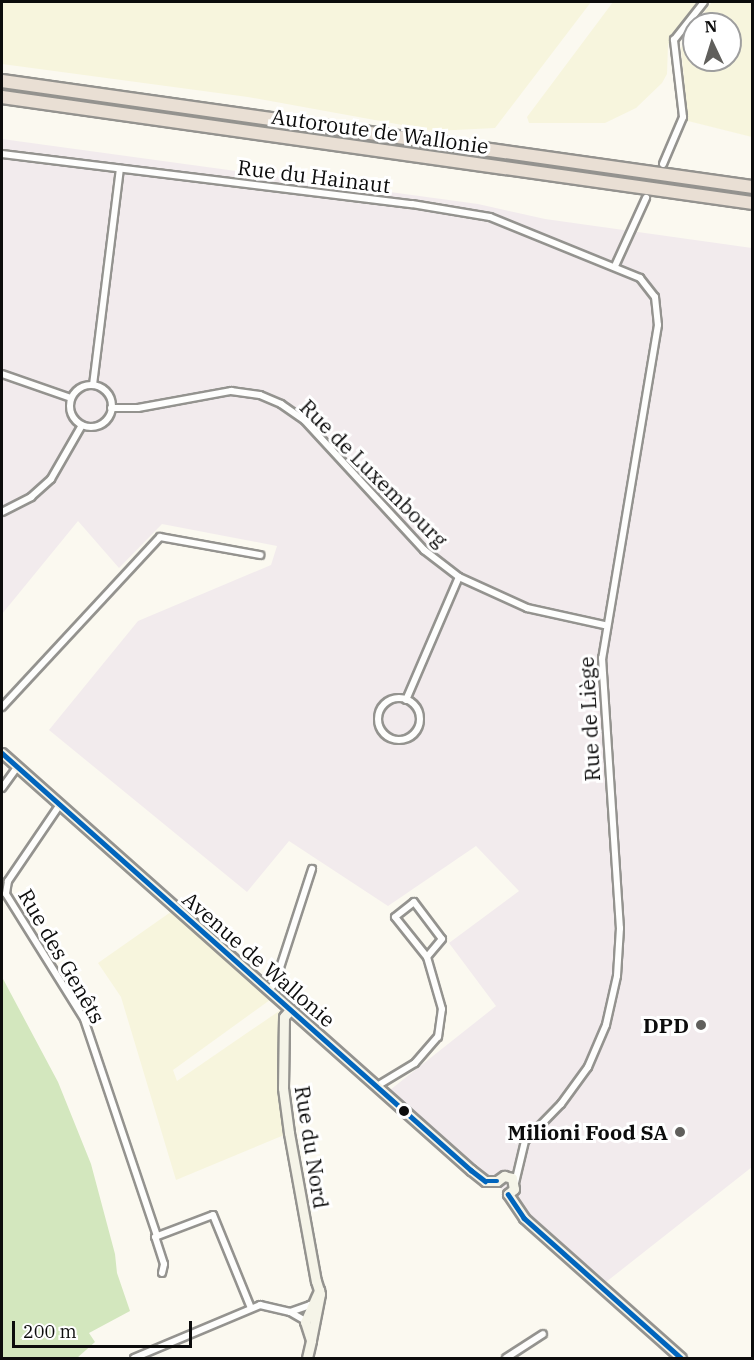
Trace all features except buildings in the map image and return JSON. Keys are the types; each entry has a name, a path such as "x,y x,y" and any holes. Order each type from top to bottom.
{"highway":[{"name":"Autoroute de Wallonie","path":"2,81 753,188"},
{"name":"Autoroute de Wallonie","path":"2,97 753,203"}],"street":[{"path":"663,164 683,117 674,40 704,2"},
{"name":"Rue du Hainaut","path":"2,154 490,217 615,266"},
{"path":"93,385 120,169"},
{"path":"615,266 646,198"},
{"name":"Rue de Liège","path":"515,1183 525,1141 561,1104 588,1067 606,1026 618,976 620,928 602,658 604,625 658,326 655,297 640,278 615,266"},
{"path":"2,374 71,398"},
{"path":"93,385 109,396 111,408 101,424 82,425 70,410 71,398 80,388 93,385"},
{"name":"Rue de Luxembourg","path":"111,408 138,408 231,391 260,395 281,404 305,421 424,550 459,577 527,608 604,625"},
{"path":"2,512 31,497 51,479 82,425"},
{"path":"2,707 160,537 260,555"},
{"path":"406,700 459,577"},
{"path":"393,699 406,700 418,712 417,729 401,740 388,737 378,720 381,707 393,699"},
{"name":"Avenue de Wallonie","path":"2,753 59,806 478,1175 485,1181 497,1181"},
{"path":"2,789 17,767"},
{"name":"Rue des Genêts","path":"59,806 8,881 6,894 84,1018 157,1236 164,1264 162,1273"},
{"path":"268,991 275,983 312,869"},
{"path":"377,1086 415,1063 438,1036 442,1009 427,957 395,917 414,902 442,939 427,957"},
{"name":"Rue du Nord","path":"290,1010 284,1017 283,1088 320,1290 307,1359"},
{"name":"Rue de Liège","path":"507,1176 518,1166"},
{"path":"508,1194 515,1183 507,1176 497,1181 498,1190 508,1194 524,1218 681,1359"},
{"path":"157,1236 213,1215 251,1308"},
{"path":"134,1359 260,1305 290,1312 315,1312"},
{"path":"290,1312 305,1323 311,1340"},
{"path":"305,1323 315,1312"},
{"name":"Rue du Nord","path":"305,1323 315,1312"},
{"path":"506,1359 543,1334"}],"shaded area":[{"path":"2,2 591,2 495,128 435,131 248,97 2,64"},
{"path":"613,2 701,2 693,12 682,12 682,27 668,45 667,74 662,83 636,108 605,123 529,123 527,117"},
{"path":"712,2 752,2 752,137 688,121 683,72 742,72 742,12 704,12"},
{"path":"2,139 478,204 545,219 752,248 752,1167 606,1282 390,1090 496,1006 449,943 519,891 476,846 388,906 289,841 247,892 49,730 138,621 271,565 277,546 162,524 119,568 78,521 2,614"},
{"path":"175,909 274,997 173,1070 177,1081 285,1007 289,1133 176,1180 121,997 98,963"}],"green space":[{"path":"2,977 58,1082 91,1164 115,1254 117,1273 130,1311 89,1333 95,1342 77,1358 2,1358"}],"transit line":[{"path":"2,753 471,1170 485,1181 497,1181"},
{"path":"508,1194 524,1218 681,1358"}],"place":[{"name":"DPD","path":"701,1025"},
{"name":"Milioni Food SA","path":"680,1132"}]}
